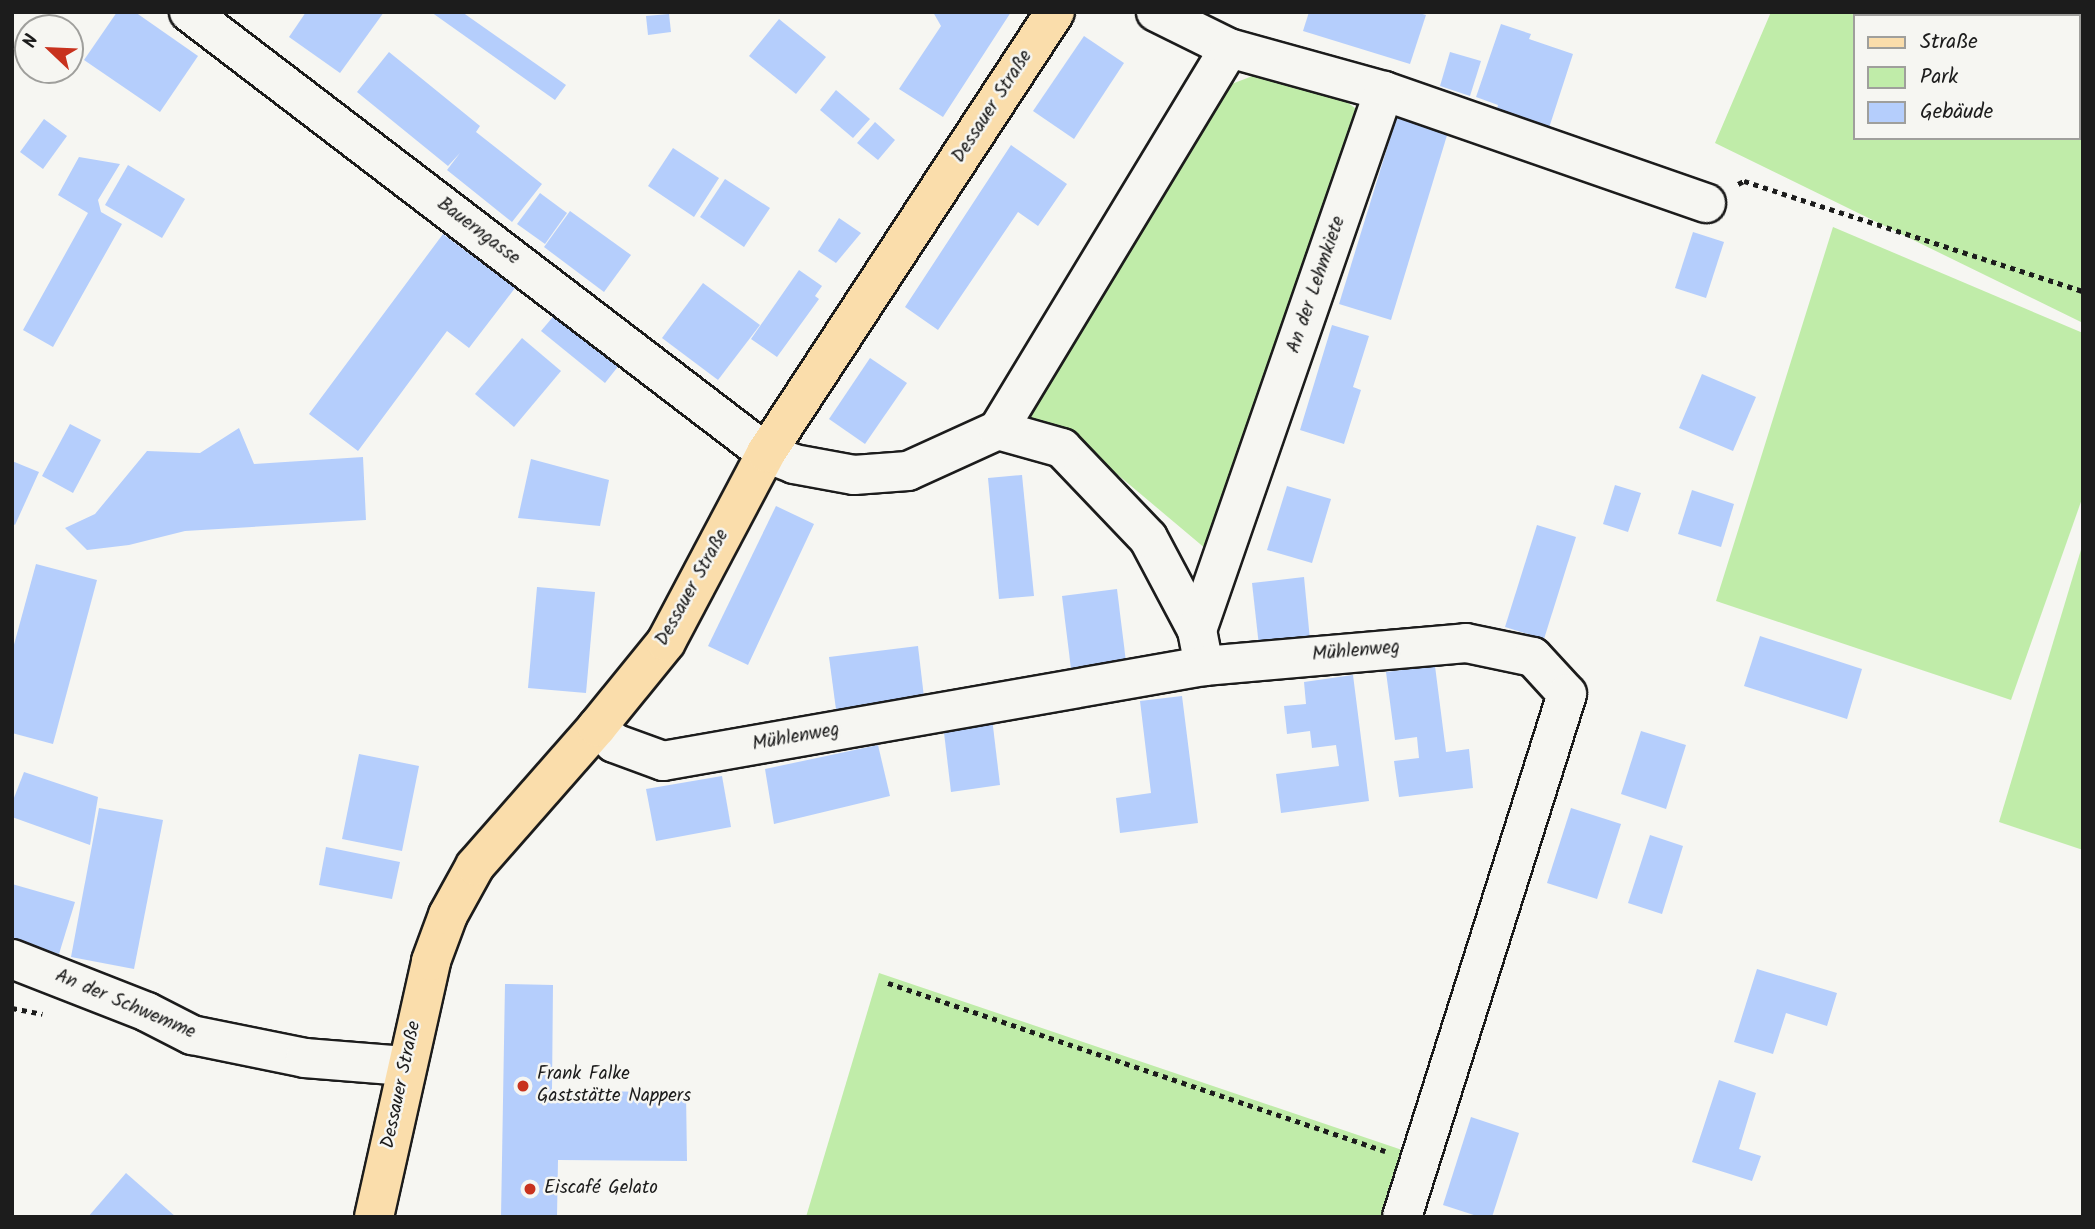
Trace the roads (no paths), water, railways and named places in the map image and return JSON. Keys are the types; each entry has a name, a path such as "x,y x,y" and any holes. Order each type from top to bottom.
{"main road":[{"name":"Dessauer Straße","path":"374,1217 405,1066 431,961 448,915 475,866 597,727 666,642 766,453 1055,12"}],"street":[{"name":"Bauerngasse","path":"190,12 766,453"},
{"path":"1156,12 1229,48 1384,91 1706,203"},
{"path":"766,453 794,464 853,475 908,471 998,430 1229,48"},
{"name":"An der Lehmkiete","path":"1201,648 1384,91"},
{"path":"998,430 1062,448 1148,538 1201,648"},
{"name":"Mühlenweg","path":"597,727 614,743 663,761 1201,648 1466,643 1534,657 1567,694 1402,1217"},
{"name":"An der Schwemme","path":"12,959 147,1012 192,1035 305,1058 405,1066"}],"place":[{"name":"Frank Falke Gaststätte Nappers","path":"523,1086"},
{"name":"Eiscafé Gelato","path":"530,1189"}]}
